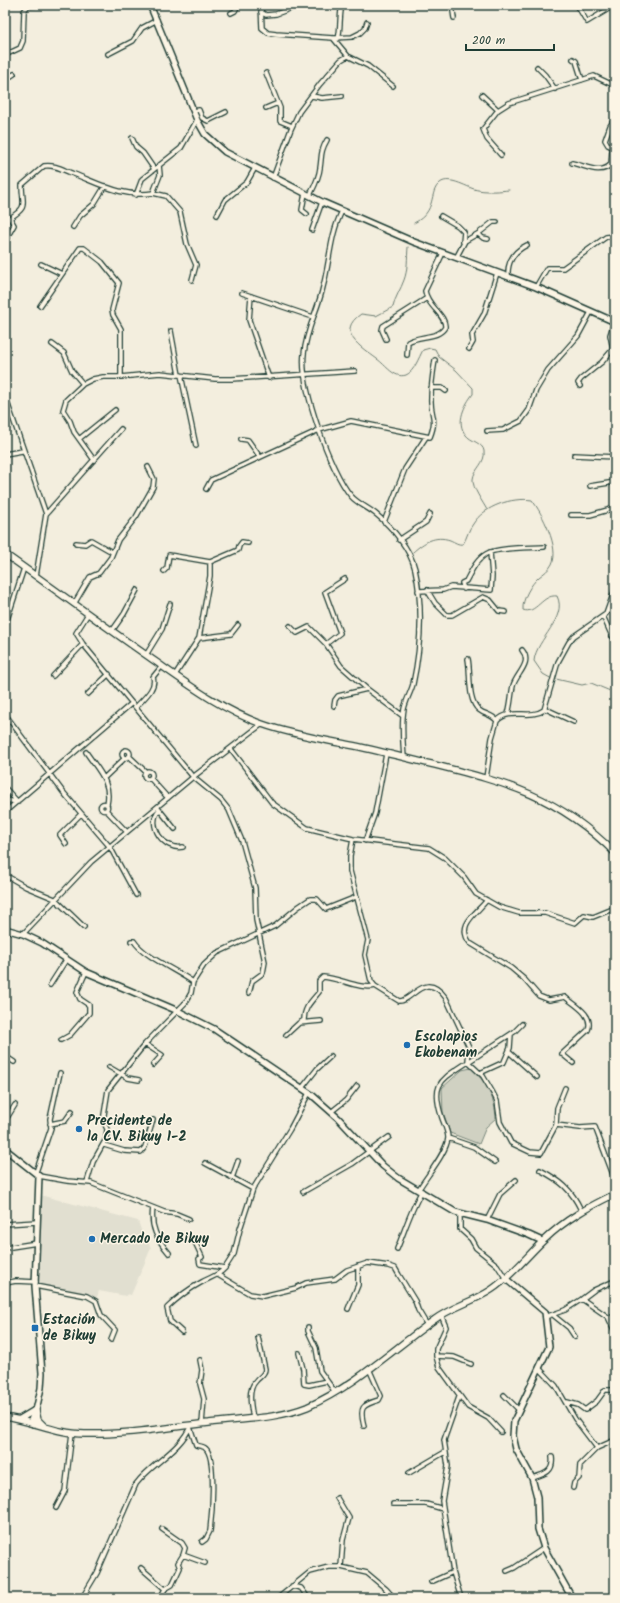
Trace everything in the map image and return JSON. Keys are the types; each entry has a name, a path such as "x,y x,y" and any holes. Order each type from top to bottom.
{"main road":[{"path":"5,554 146,655 222,706 262,724 315,739 351,745 486,778 523,790 558,806 590,830 615,853"},
{"path":"5,1417 20,1419 72,1433 86,1434 191,1426 299,1410 335,1392 370,1371 426,1325 441,1315 490,1291 506,1279 542,1241 581,1210 615,1194"},
{"path":"20,1419 35,1410 38,1420 44,1426"}],"street":[{"path":"21,5 26,8"},
{"path":"5,55 17,51 22,44 23,13 26,8 36,5"},
{"path":"150,5 197,120 205,134 217,146 233,157 342,211 443,253 536,287 615,322 610,335 613,349 602,362 581,379 578,383 580,386"},
{"path":"231,13 238,5"},
{"path":"261,5 262,28 268,33 338,38 358,35 365,28 367,22"},
{"path":"261,12 266,15 273,15 300,5"},
{"path":"452,5 454,18"},
{"path":"577,5 587,22 615,5"},
{"path":"338,42 341,6"},
{"path":"108,54 132,42 142,28 157,20"},
{"path":"333,38 338,42 348,56 368,66 393,86"},
{"path":"273,178 292,126 330,72 348,56"},
{"path":"573,59 576,61 582,80"},
{"path":"538,67 555,89"},
{"path":"266,73 278,103 280,121 292,126"},
{"path":"5,74 10,76 14,74"},
{"path":"501,155 487,139 483,129 498,110 513,101 596,76 615,86"},
{"path":"482,95 498,110"},
{"path":"312,96 322,98 342,96"},
{"path":"266,108 278,103"},
{"path":"193,111 199,110 202,118 208,121 226,112"},
{"path":"572,163 582,165 591,170 606,168 611,164 614,147 608,145 605,140 610,126 615,118"},
{"path":"136,195 141,180 181,148 197,120"},
{"path":"132,138 136,147 143,153 154,169"},
{"path":"307,214 302,210 307,194 316,182 321,168 321,151 327,140"},
{"path":"153,193 160,175 158,165"},
{"path":"5,241 14,225 10,218 21,212 24,206 22,185 44,166 61,168 116,191 136,195 153,193 166,196 179,210 187,244 196,265 192,280"},
{"path":"217,215 225,200 247,182 255,168"},
{"path":"73,227 80,216 96,203 105,186"},
{"path":"312,230 322,202"},
{"path":"342,211 333,233 323,288 313,318 304,354 304,376 306,392 319,430 339,476 349,493 384,522 407,550 413,562 418,591 420,632 419,648 412,686 403,716 404,758"},
{"path":"441,216 458,226 464,232 465,237 456,258"},
{"path":"462,244 493,222 497,222"},
{"path":"478,234 483,238 488,239"},
{"path":"536,287 547,268 563,268 606,237 615,236"},
{"path":"508,277 508,269 513,257 517,251 527,245"},
{"path":"40,306 83,247 102,262 118,282 112,310 113,316 121,329 121,378"},
{"path":"407,355 408,342 412,339 439,333 445,327 444,319 432,307 427,298 425,288 429,284 443,253"},
{"path":"41,264 62,274"},
{"path":"469,349 473,342 472,335 484,314 497,273"},
{"path":"242,293 313,318"},
{"path":"251,296 249,320 269,378"},
{"path":"386,339 382,330 383,326 427,298"},
{"path":"487,431 503,430 521,421 529,410 536,390 548,370 578,336 591,312"},
{"path":"171,331 196,446"},
{"path":"52,344 64,353 72,371 83,384"},
{"path":"384,522 405,469 426,437 430,437 435,420 431,407 431,388 435,360"},
{"path":"94,460 78,439 70,421 64,413 63,407 66,400 83,384 98,378 121,378 160,373 215,379 269,378 355,371"},
{"path":"431,388 442,388 446,391"},
{"path":"5,396 22,450 46,514 36,576"},
{"path":"78,439 115,410"},
{"path":"206,489 211,480 260,457 319,430 351,421 426,437"},
{"path":"46,514 121,429"},
{"path":"241,440 248,440 260,457"},
{"path":"5,454 22,450"},
{"path":"574,455 615,457"},
{"path":"74,604 90,577 98,573 118,540 136,517 153,487 154,479 148,467"},
{"path":"590,486 615,482"},
{"path":"571,515 597,514 615,508"},
{"path":"399,540 426,522 430,514"},
{"path":"76,543 85,544 91,540 112,552"},
{"path":"164,571 167,568 169,556 210,562 238,550 242,542 248,543"},
{"path":"464,589 462,583 466,581 477,561 490,552 544,547"},
{"path":"418,591 443,590 452,587 487,591 492,589 490,552"},
{"path":"175,675 199,638 210,576 210,562"},
{"path":"5,626 7,615 24,568"},
{"path":"326,644 340,633 325,592 345,579"},
{"path":"486,778 492,738 497,721 508,714 538,714 546,709 558,662 571,639 608,611 615,588"},
{"path":"112,631 124,614 137,590"},
{"path":"427,590 435,603 447,615 452,615 483,597 490,600 499,611 506,612"},
{"path":"611,604 615,601"},
{"path":"146,655 162,629 170,604"},
{"path":"608,611 615,609"},
{"path":"88,614 76,633 83,644 97,664 109,674 193,777 226,805 238,829 255,888 255,912 264,966 261,976 250,984 249,993"},
{"path":"603,616 615,640"},
{"path":"199,638 231,634 238,625"},
{"path":"290,626 297,633 309,626 326,644 341,666 367,689 403,716"},
{"path":"53,676 83,644"},
{"path":"508,714 514,684 526,663 526,656 522,650"},
{"path":"468,659 470,670 470,690 476,707 480,711 492,715 497,721"},
{"path":"136,707 152,688 154,681 153,677 162,666"},
{"path":"88,694 109,674"},
{"path":"334,706 334,700 338,696 367,689"},
{"path":"5,812 132,703"},
{"path":"546,709 574,722"},
{"path":"5,714 49,773 110,847 136,895"},
{"path":"23,934 91,862 158,808 193,777 262,724"},
{"path":"231,749 272,803 283,813 307,828 365,841 406,844 429,848 445,858 464,878 476,894 519,913 545,913 575,923 584,915 593,917 615,908"},
{"path":"86,752 104,778 109,790 106,804 108,807 106,810"},
{"path":"365,841 375,813 386,754"},
{"path":"104,778 127,757 146,772 151,773 150,778 168,798"},
{"path":"5,788 17,802"},
{"path":"5,800 17,802"},
{"path":"106,804 102,804 100,807 103,810 106,810 127,832"},
{"path":"158,808 175,828"},
{"path":"158,808 154,820 157,832 167,844 176,847 183,847"},
{"path":"66,844 60,835 82,814"},
{"path":"353,839 350,866 356,897 368,940 366,962 371,981 375,986 399,1002 405,1000 422,987 429,987 439,991 446,998 469,1047 468,1062"},
{"path":"5,875 26,887 55,899 84,926"},
{"path":"87,1182 93,1162 104,1145 107,1129 102,1121 108,1090 145,1044 178,1011 191,993 193,982 209,958 226,948 274,926 298,906 310,899 317,898 326,909 339,902 356,897"},
{"path":"487,900 466,924 464,932 466,938 470,943 511,968 524,979 539,996 549,1000 565,997 588,1016 590,1025 588,1030 562,1054 573,1063"},
{"path":"5,929 23,934 42,944 86,972 178,1011 224,1035 309,1093 331,1112 369,1152 394,1175 421,1190 450,1210 529,1234 542,1241"},
{"path":"131,941 134,941 138,947 156,960 193,982"},
{"path":"50,985 66,960"},
{"path":"61,1040 70,1035 89,1012 88,1003 80,998 77,992 86,972"},
{"path":"286,1035 304,1020 304,1014 310,1000 319,992 319,981 323,977 339,979 366,988 375,986"},
{"path":"299,1023 321,1021"},
{"path":"396,1249 405,1231 421,1190 444,1149 448,1138 439,1104 438,1086 441,1081 511,1034 522,1024"},
{"path":"480,1073 500,1065 509,1052 511,1034"},
{"path":"145,1044 162,1055 153,1065"},
{"path":"509,1052 537,1077"},
{"path":"5,1056 14,1062"},
{"path":"302,1088 317,1069 331,1056"},
{"path":"468,1062 480,1073 495,1096 500,1122 511,1143 530,1152 541,1153 556,1125 557,1108 565,1088"},
{"path":"109,1067 133,1080 139,1080"},
{"path":"32,1423 41,1388 42,1373 36,1284 38,1174 50,1128 60,1073"},
{"path":"331,1112 346,1100 357,1086"},
{"path":"182,1332 170,1321 167,1308 189,1290 202,1282 218,1276 225,1268 234,1254 240,1229 254,1189 290,1129 309,1093"},
{"path":"5,1121 15,1105"},
{"path":"50,1124 65,1121 72,1111"},
{"path":"104,1145 124,1151 141,1152 145,1148 153,1120"},
{"path":"556,1125 580,1128 595,1127 615,1180"},
{"path":"304,1192 369,1152 388,1137"},
{"path":"448,1138 474,1147 495,1162"},
{"path":"5,1149 38,1174 67,1181 87,1182 153,1208 189,1219"},
{"path":"232,1178 238,1161"},
{"path":"205,1163 254,1189"},
{"path":"540,1170 558,1180 572,1192 581,1210"},
{"path":"487,1220 500,1194 516,1180"},
{"path":"153,1208 152,1220 158,1240 169,1253"},
{"path":"463,1215 460,1216 460,1229 471,1239 476,1248 496,1265 506,1279 543,1309 550,1343 512,1428 514,1444 532,1478 537,1497 538,1529 544,1548 572,1598"},
{"path":"5,1224 37,1222"},
{"path":"190,1239 194,1240 202,1257 199,1259 200,1264 225,1268"},
{"path":"5,1248 37,1243"},
{"path":"218,1276 250,1294 262,1296 296,1288 306,1282 335,1279 347,1270 368,1263 395,1268 415,1301 426,1325"},
{"path":"348,1309 358,1285 358,1266"},
{"path":"5,1283 16,1281 36,1284 87,1296 96,1301 101,1315 114,1330 111,1340"},
{"path":"545,1317 565,1310 594,1290 612,1282"},
{"path":"582,1299 608,1317 615,1318"},
{"path":"441,1315 446,1326 436,1350 439,1367 459,1397 468,1407 488,1418 501,1432"},
{"path":"553,1315 569,1328 575,1337"},
{"path":"608,1317 615,1332"},
{"path":"308,1327 308,1331 316,1348 320,1371 335,1392"},
{"path":"253,1418 250,1401 253,1384 265,1372 258,1337"},
{"path":"299,1352 304,1384 309,1385 326,1381"},
{"path":"436,1356 454,1357 471,1364"},
{"path":"200,1360 202,1370 200,1384 204,1399 202,1424"},
{"path":"539,1368 556,1386 567,1402 575,1419 597,1448"},
{"path":"364,1426 361,1412 364,1405 379,1400 381,1396 370,1371"},
{"path":"567,1402 578,1405 585,1410 597,1402 605,1390 614,1390"},
{"path":"504,1396 519,1410"},
{"path":"459,1397 444,1440 448,1466 442,1497 453,1572 461,1598"},
{"path":"191,1426 196,1445 202,1446 207,1450 212,1461 210,1531 206,1539 202,1542"},
{"path":"82,1598 97,1573 136,1484 146,1472 180,1444 191,1426"},
{"path":"56,1508 64,1495 72,1433"},
{"path":"573,1488 574,1483 579,1478 580,1465 597,1448 615,1440"},
{"path":"409,1473 445,1452"},
{"path":"532,1478 547,1474 552,1466 552,1457"},
{"path":"337,1498 349,1518 343,1540 341,1567"},
{"path":"393,1504 426,1504 443,1509"},
{"path":"160,1598 165,1589 175,1582 180,1568 178,1563 185,1548 182,1543 162,1529"},
{"path":"507,1571 544,1548"},
{"path":"183,1555 205,1563"},
{"path":"278,1598 310,1572 329,1567 341,1567 370,1574 394,1598"},
{"path":"141,1568 165,1589"},
{"path":"431,1582 453,1572"},
{"path":"292,1586 301,1588 308,1598"}],"shaded area":[{"path":"471,1068 489,1090 494,1103 496,1118 486,1127 479,1144 450,1133 443,1112 442,1088 462,1070"},
{"name":"Mercado de Bikuy","path":"40,1195 138,1221 141,1230 151,1248 131,1295 127,1294 126,1296 99,1291 97,1297 37,1285"}],"waterway":[{"path":"414,223 422,218 426,213 430,207 436,187 444,181 454,181 482,191 509,190"},
{"path":"408,247 407,268 403,283 393,307 376,316 361,314 350,327 350,333 358,344 390,371 402,376 411,371 423,350 430,348 435,349 439,357 456,370 473,388 473,394 462,414 461,425 466,435 479,444 484,451 482,462 475,472 473,483 487,510"},
{"path":"413,552 426,542 439,538 450,540 458,544 463,544 471,526 484,512 499,504 524,499 532,500 549,531 554,549 554,557 549,568 530,588 524,601 523,610 532,610 547,598 557,596 559,604 558,612 536,653 534,661 543,674 552,679"},
{"path":"556,679 582,685 591,683 615,693"}],"place":[{"name":"Escolapios Ekobenam","path":"407,1045"},
{"name":"Precidente de la CV. Bikuy 1-2","path":"79,1129"},
{"name":"Mercado de Bikuy","path":"92,1239"},
{"name":"Estación de Bikuy","path":"35,1328"}]}
